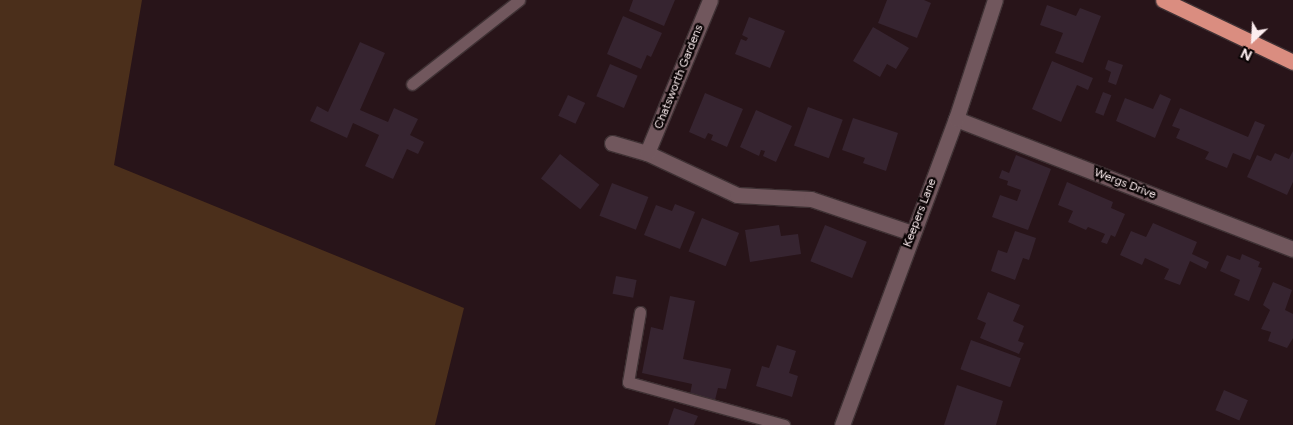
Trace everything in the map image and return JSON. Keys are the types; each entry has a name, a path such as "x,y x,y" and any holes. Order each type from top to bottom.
{"highway":[{"path":"1163,0 1291,60"}],"street":[{"name":"Chatsworth Gardens","path":"647,153 710,0"},
{"name":"Keepers Lane","path":"842,425 956,120 996,0"},
{"name":"Wergs Drive","path":"956,120 1293,250"},
{"path":"612,143 647,153 737,194 811,198 912,234"}],"lane":[{"path":"412,84 519,0"},
{"path":"640,312 628,382 784,425"}],"shaded area":[{"path":"0,0 142,0 114,165 464,308 435,425 0,425"}],"building":[{"path":"633,0 675,0 664,26 629,11"},
{"path":"887,0 924,0 931,3 917,38 878,23"},
{"path":"1047,5 1076,16 1080,8 1101,16 1083,63 1055,53 1063,33 1040,25"},
{"path":"623,16 662,33 651,57 647,55 641,69 607,54"},
{"path":"749,17 785,31 770,68 735,54 741,39 746,41 748,38 742,35"},
{"path":"873,27 909,48 896,69 887,64 880,77 853,61"},
{"path":"360,42 385,53 360,110 388,122 394,108 418,119 410,135 424,142 418,154 407,149 393,179 365,166 379,135 353,123 347,138 310,121 317,106 328,112"},
{"path":"1108,60 1123,65 1116,85 1108,82 1111,72 1105,69"},
{"path":"1052,61 1093,78 1088,90 1077,85 1061,122 1032,109"},
{"path":"610,64 638,76 624,108 596,96"},
{"path":"1103,92 1111,95 1104,116 1095,113"},
{"path":"705,93 743,109 727,147 711,140 713,135 708,133 705,139 689,132"},
{"path":"1160,94 1171,99 1155,138 1116,121 1125,98 1153,109"},
{"path":"568,95 585,103 575,124 558,116"},
{"path":"808,107 843,120 829,158 794,146"},
{"path":"1180,108 1248,137 1255,121 1265,125 1250,160 1233,153 1227,168 1205,159 1209,152 1176,138 1180,129 1172,126"},
{"path":"756,110 792,126 776,162 763,156 765,151 761,150 759,156 740,147"},
{"path":"853,118 898,133 886,171 863,163 865,158 842,150"},
{"path":"1293,151 1293,182 1287,195 1247,177 1257,155 1271,161 1275,153 1289,159"},
{"path":"560,154 599,185 580,209 541,178"},
{"path":"1016,155 1051,169 1028,230 992,217 1000,195 1017,201 1021,190 1007,185 1008,181 999,178 1002,170 1009,173"},
{"path":"1067,182 1113,202 1111,208 1125,214 1115,237 1111,235 1107,244 1101,242 1105,234 1088,227 1086,230 1068,222 1073,211 1058,205"},
{"path":"612,183 648,197 636,230 599,216"},
{"path":"675,204 695,212 680,249 644,235 656,205 672,211"},
{"path":"702,218 739,233 726,266 689,251"},
{"path":"1153,223 1197,242 1192,254 1209,262 1206,269 1190,261 1180,285 1164,279 1169,269 1145,258 1142,265 1120,255 1131,231 1146,237"},
{"path":"779,225 781,236 798,234 801,254 750,262 745,230"},
{"path":"825,225 867,242 852,278 810,261"},
{"path":"1015,231 1036,238 1029,260 1023,258 1015,280 991,271 998,250 1007,253"},
{"path":"1242,254 1260,262 1258,267 1262,268 1249,301 1234,295 1240,280 1220,271 1227,255 1240,260"},
{"path":"616,276 637,280 633,298 613,294"},
{"path":"1273,282 1292,290 1285,310 1293,314 1293,338 1287,348 1268,341 1271,332 1261,329 1270,310 1263,305"},
{"path":"988,292 1020,305 1013,321 1024,326 1018,341 1024,343 1019,354 980,338 986,323 977,319"},
{"path":"670,296 695,301 683,359 731,369 726,389 718,388 715,400 690,394 692,384 642,373 651,327 663,330"},
{"path":"971,340 1021,358 1010,387 960,369"},
{"path":"777,345 796,351 789,373 798,376 792,397 756,386 762,366 769,368"},
{"path":"957,385 1003,401 996,425 944,425"},
{"path":"1224,390 1248,400 1239,420 1215,410"},
{"path":"674,408 698,416 694,425 668,425"}]}
